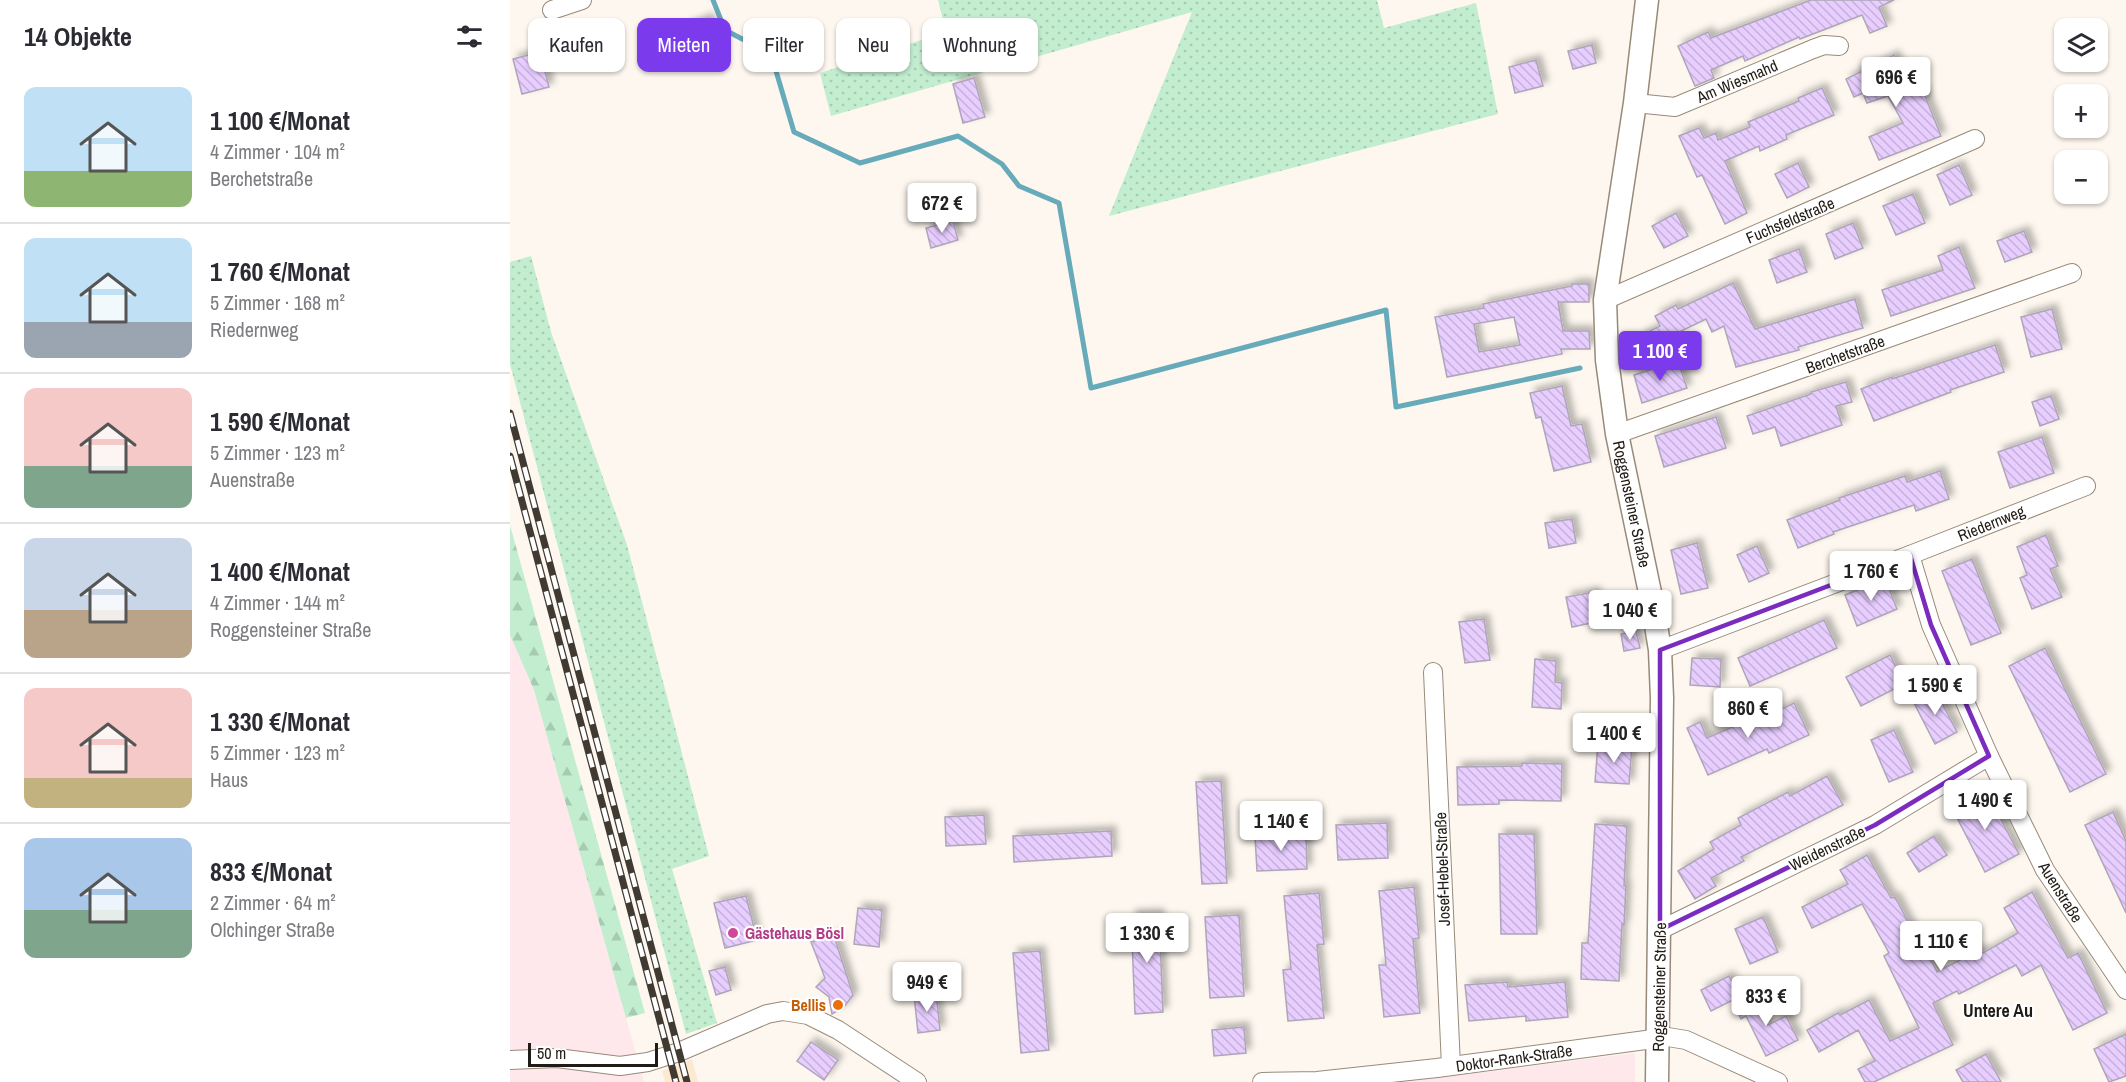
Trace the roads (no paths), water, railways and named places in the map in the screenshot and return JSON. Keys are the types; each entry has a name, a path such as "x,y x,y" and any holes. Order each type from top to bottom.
{"street":[{"path":"552,10 582,0"},
{"name":"Roggensteiner Straße","path":"1647,0 1635,103 1605,300 1607,360 1617,434 1660,650 1662,698 1657,1082"},
{"name":"Am Wiesmahd","path":"1635,103 1675,107 1813,48 1824,45 1839,46"},
{"name":"Fuchsfeldstraße","path":"1605,300 1975,139"},
{"name":"Berchetstraße","path":"1617,434 2072,273"},
{"name":"Riedernweg","path":"1660,650 2086,486"},
{"name":"Auenstraße","path":"1910,555 1931,625 1989,756 2045,870 2126,990"},
{"name":"Josef-Hebel-Straße","path":"1433,672 1450,1066"},
{"name":"Weidenstraße","path":"1660,930 1875,825 1989,756"},
{"path":"510,1059 557,1058 620,1066 648,1062 767,1014 783,1011 808,1015 838,1030 916,1082"},
{"name":"Doktor-Rank-Straße","path":"1262,1082 1317,1080 1450,1066 1657,1037 1686,1040 1778,1082"}],"waterway":[{"path":"713,0 725,30 771,54 794,132 860,163 958,136 1002,164 1019,186 1059,203 1091,388 1386,310 1396,407 1580,368"}],"railway":[{"path":"510,413 687,1082"},
{"path":"510,456 676,1082"}],"place":[{"name":"Gästehaus Bösl","path":"733,933"},
{"name":"Bellis","path":"838,1005"}],"district":[{"name":"Untere Au","path":"1998,1011"}]}
